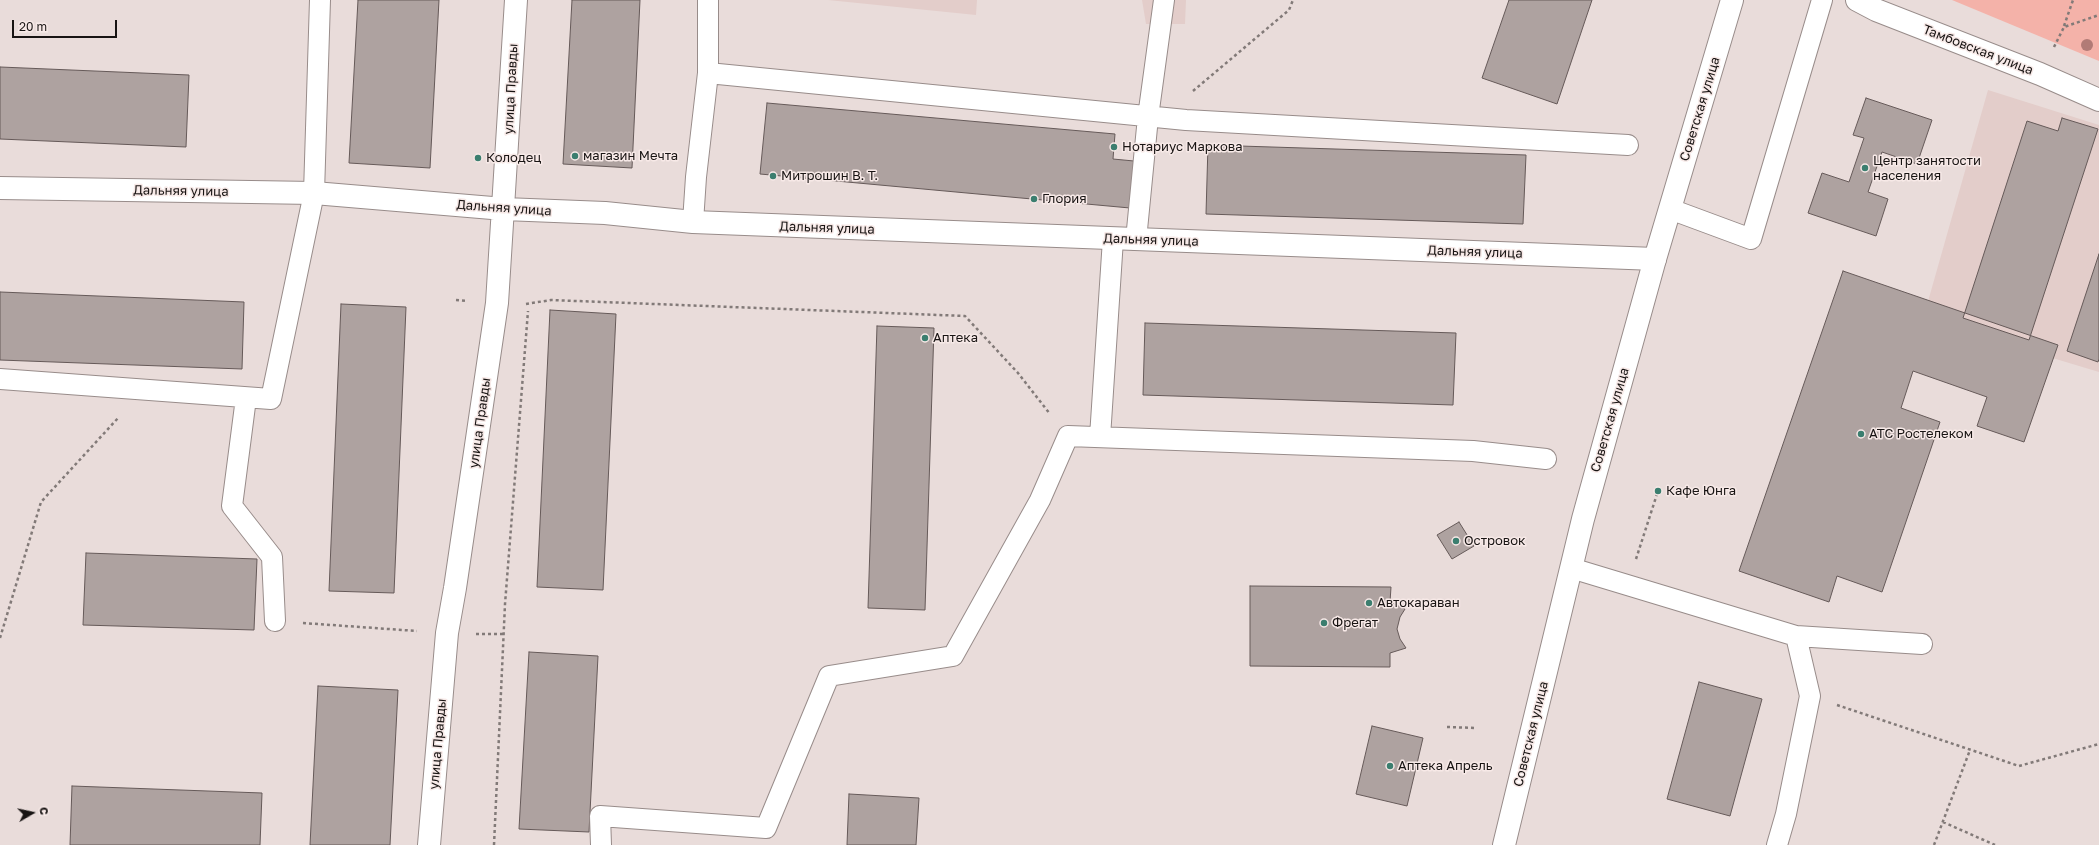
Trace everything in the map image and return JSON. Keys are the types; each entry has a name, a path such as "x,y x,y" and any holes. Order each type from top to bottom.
{"street":[{"name":"улица Правды","path":"429,845 446,633 455,588 498,303 516,0"},
{"name":"Советская улица","path":"1504,845 1582,519 1655,259 1732,0"},
{"name":"Тамбовская улица","path":"1856,0 1876,10 2040,74 2099,100"},
{"name":"Дальняя улица","path":"0,188 314,193 504,209 605,213 693,222 1655,259"}],"lane":[{"path":"0,379 271,399 314,193 320,0"},
{"path":"693,222 696,177 708,73 708,0"},
{"path":"1136,240 1148,116 1164,0"},
{"path":"1670,209 1751,239 1822,0"},
{"path":"708,73 1186,120 1628,145"},
{"path":"1100,437 1113,239"},
{"path":"246,398 232,506 272,557 275,621"},
{"path":"601,845 600,816 766,828 829,676 953,656 1040,500 1068,436 1473,451 1546,459"},
{"path":"1571,568 1796,636 1922,644"},
{"path":"1777,845 1786,814 1810,696 1796,636"}],"path":[{"path":"1186,120 1190,94 1289,10 1293,0"},
{"path":"2040,74 2064,27 2073,0"},
{"path":"2064,27 2099,15"},
{"path":"494,845 504,634 529,296"},
{"path":"529,304 551,300 965,316 1018,372 1068,436"},
{"path":"0,638 41,502 145,389"},
{"path":"1635,563 1658,490"},
{"path":"275,621 446,633 504,634"},
{"path":"1810,696 2019,766 2099,744"},
{"path":"1447,727 1477,728"},
{"path":"1934,845 1970,750"},
{"path":"1943,822 1995,845"}],"shaded area":[{"path":"828,0 977,0 976,15"},
{"path":"1142,0 1186,0 1185,24 1146,24"},
{"path":"1952,0 2099,0 2099,61"},
{"path":"1988,90 2099,125 2099,372 1923,319"}],"building":[{"path":"358,0 439,0 430,168 349,163"},
{"path":"572,0 640,0 632,168 563,164"},
{"path":"1509,0 1592,0 1557,104 1482,78"},
{"path":"0,67 189,75 186,147 0,139"},
{"name":"Центр занятости населения","path":"1866,98 1932,120 1917,164 1882,152 1868,192 1888,199 1876,236 1808,213 1822,173 1849,182 1864,138 1853,135"},
{"path":"767,103 1115,134 1113,159 1134,161 1130,208 760,174"},
{"path":"2062,118 2098,129 2029,340 1963,318 2027,121 2058,131"},
{"path":"1208,145 1526,155 1523,224 1206,214"},
{"path":"2099,254 2099,359 2098,362 2067,351"},
{"name":"АТС Ростелеком","path":"1843,271 2058,345 2024,442 1977,426 1987,397 1913,371 1901,408 1940,422 1882,592 1837,576 1829,602 1739,571"},
{"path":"0,292 244,302 242,369 0,360"},
{"path":"341,304 406,307 394,593 329,591"},
{"path":"550,310 616,314 603,590 537,587"},
{"path":"1145,323 1456,333 1453,405 1143,395"},
{"path":"877,326 934,328 925,610 868,608"},
{"name":"Островок","path":"1459,522 1474,546 1452,559 1437,535"},
{"path":"86,553 257,559 254,630 83,625"},
{"name":"Фрегат","path":"1250,586 1391,587 1390,602 1405,609 1400,617 1397,629 1400,639 1406,648 1390,653 1390,667 1250,666"},
{"path":"529,652 598,656 589,832 519,829"},
{"path":"1699,682 1762,699 1730,816 1667,799"},
{"path":"318,686 398,690 390,845 310,845"},
{"name":"Аптека Апрель","path":"1372,726 1423,738 1407,806 1356,794"},
{"path":"72,786 262,793 260,845 70,845"},
{"path":"849,794 919,798 916,845 847,845"}],"place":[{"name":"Нотариус Маркова","path":"1114,147"},
{"name":"магазин Мечта","path":"575,156"},
{"name":"Колодец","path":"478,158"},
{"name":"Центр занятости населения","path":"1865,168"},
{"name":"Митрошин В. Т.","path":"773,176"},
{"name":"Глория","path":"1034,199"},
{"name":"Аптека","path":"925,338"},
{"name":"АТС Ростелеком","path":"1861,434"},
{"name":"Кафе Юнга","path":"1658,491"},
{"name":"Островок","path":"1456,541"},
{"name":"Автокараван","path":"1369,603"},
{"name":"Фрегат","path":"1324,623"},
{"name":"Аптека Апрель","path":"1390,766"}]}
